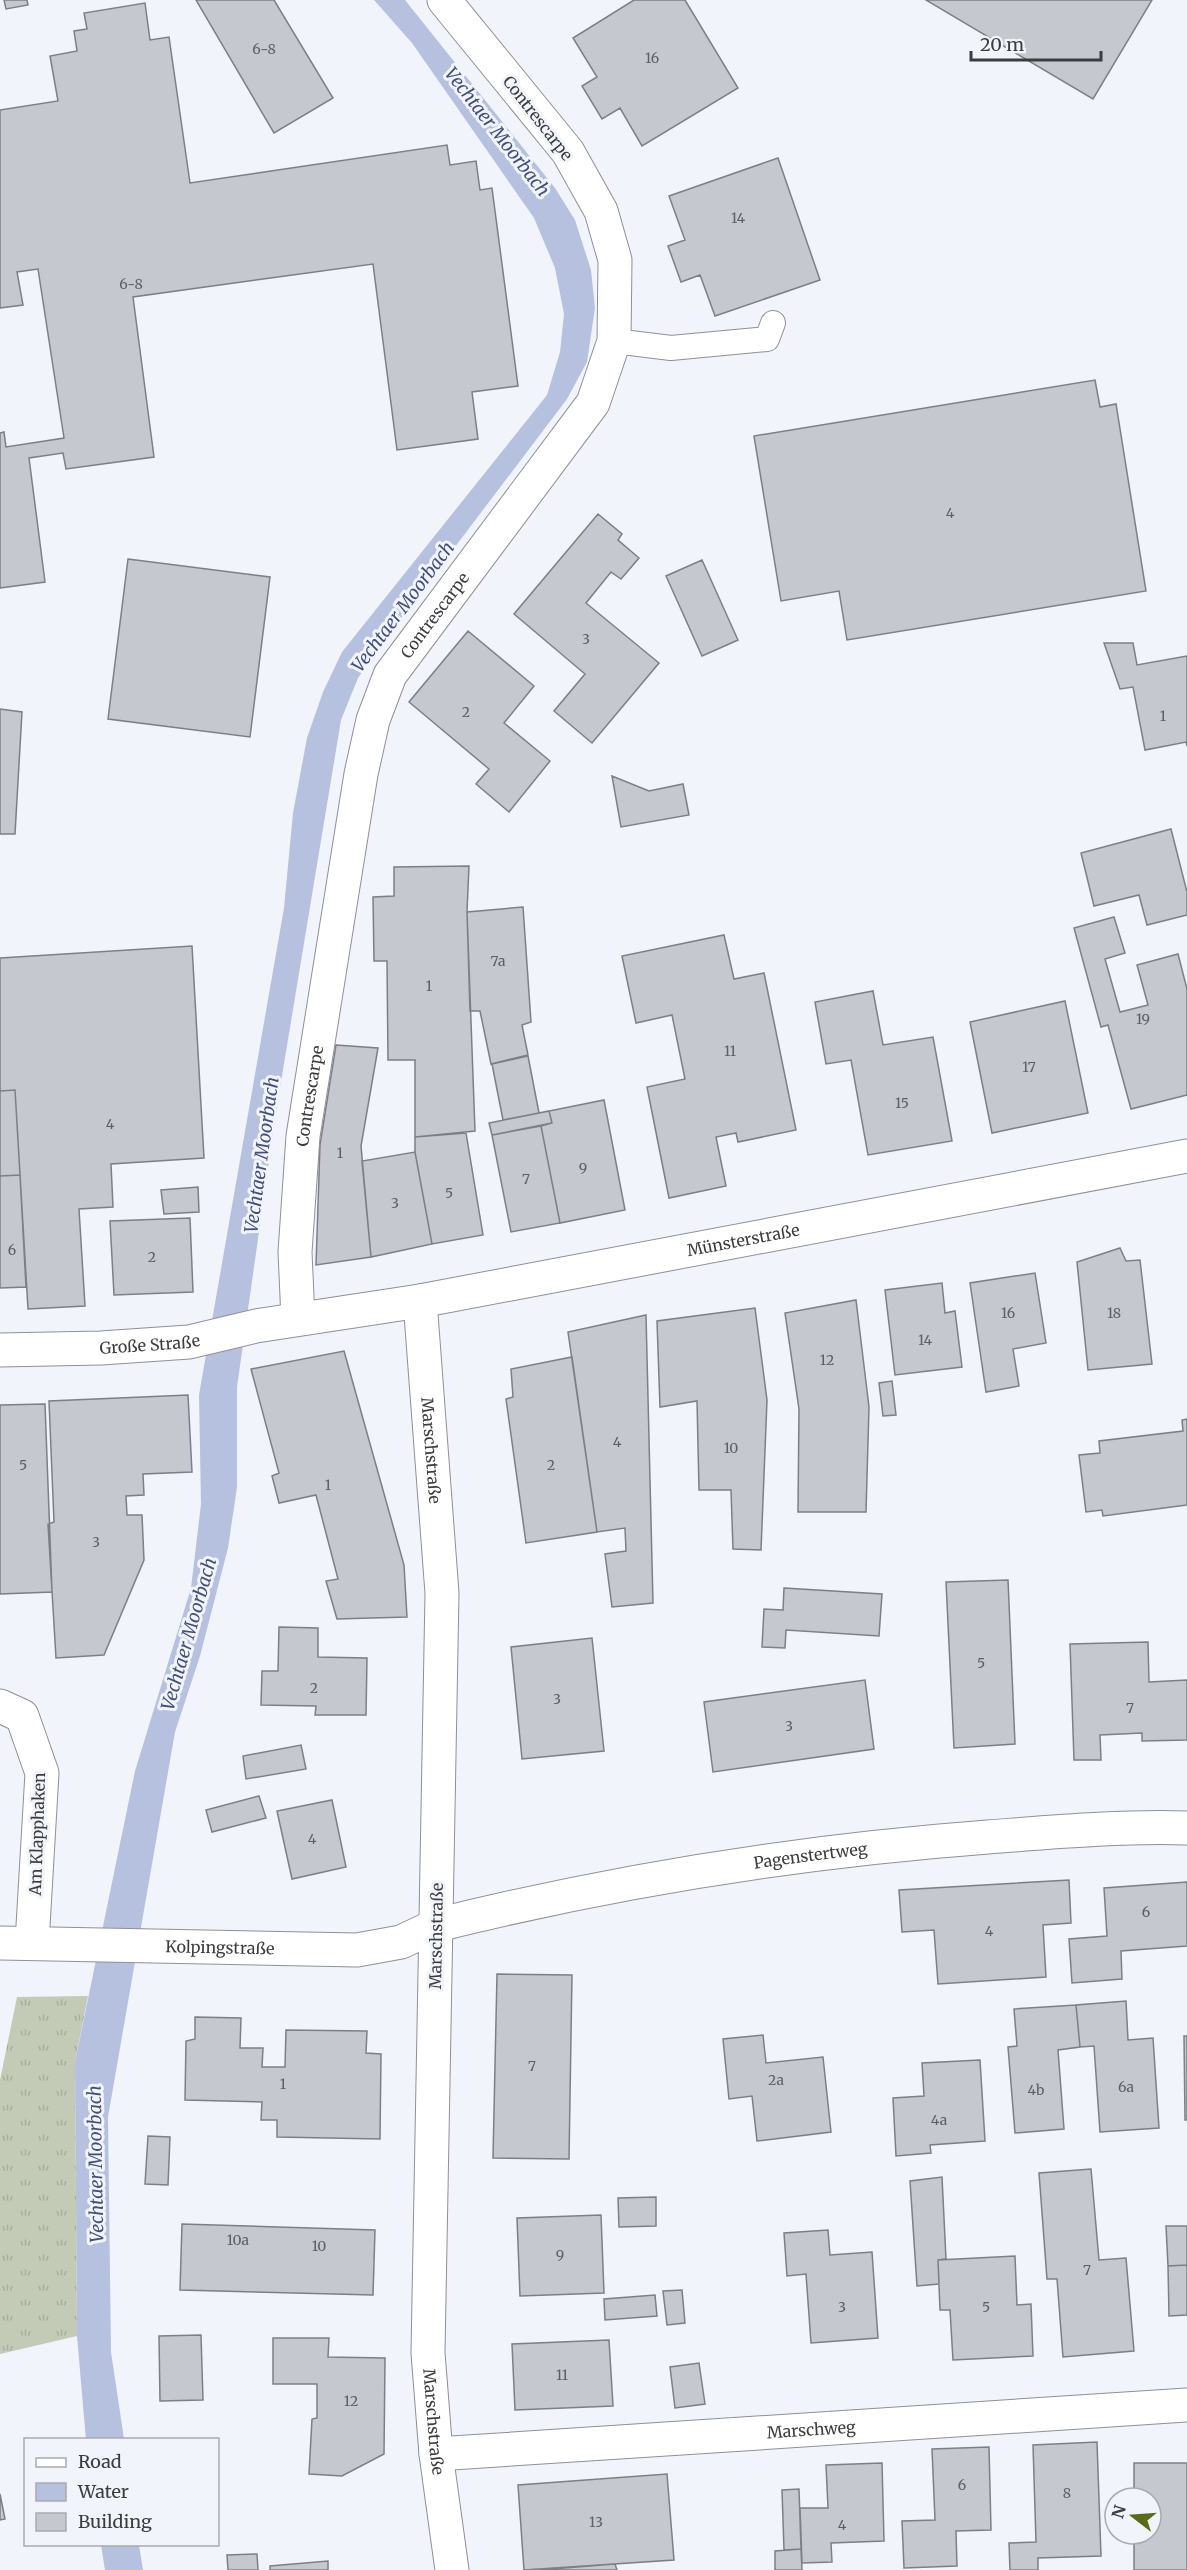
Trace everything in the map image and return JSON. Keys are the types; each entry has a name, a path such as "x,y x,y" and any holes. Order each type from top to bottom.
{"street":[{"name":"Contrescarpe","path":"298,1318 295,1252 303,1136 359,784 373,720 390,675 593,403 614,342 615,260 601,211 568,152 444,0"},
{"name":"Münsterstraße","path":"298,1318 420,1301 1187,1156"},
{"name":"Marschstraße","path":"420,1301 442,1593 428,2353 436,2454 452,2570"},
{"name":"Große Straße","path":"0,1350 100,1348 189,1342 298,1318"},
{"name":"Am Klapphaken","path":"0,1706 22,1716 42,1773 32,1943"},
{"name":"Pagenstertweg","path":"437,1925 528,1902 781,1857 879,1845 1123,1827 1187,1828"},
{"name":"Kolpingstraße","path":"0,1943 357,1950 401,1942 437,1925"},
{"name":"Marschweg","path":"436,2454 1187,2405"}],"lane":[{"path":"614,342 671,348 767,339 774,323"}],"green space":[{"path":"88,1996 75,2062 77,2336 0,2354 0,2080 17,1997"}],"water":[{"name":"Vechtaer Moorbach","path":"374,0 405,0 555,188 575,220 591,270 595,308 587,362 567,399 386,638 358,678 341,720 276,1112 237,1387 237,1487 228,1548 200,1656 175,1732 108,2117 111,2352 124,2438 86,2438 77,2336 75,2062 135,1771 191,1588 201,1504 199,1395 284,908 293,813 307,738 323,692 342,652 547,395 560,352 564,314 555,268 534,218 412,43"},
{"path":"101,2546 139,2546 143,2570 105,2570"}],"building":[{"path":"4,0 27,0 28,5 6,9"},
{"path":"196,0 274,0 333,98 274,133"},
{"path":"634,0 685,0 738,88 642,146 620,108 602,119 582,86 597,77 573,38"},
{"path":"926,0 1152,0 1093,99"},
{"path":"145,3 150,40 169,37 190,183 447,145 450,165 476,161 480,190 492,188 518,386 472,392 478,439 397,450 373,264 133,297 154,457 66,469 63,453 29,458 45,582 0,588 0,433 4,432 6,447 64,438 38,269 17,272 23,305 0,308 0,110 58,101 50,56 77,51 74,31 87,29 84,13"},
{"path":"778,158 820,280 715,316 700,275 681,282 668,246 685,240 669,196"},
{"path":"1095,380 1100,407 1116,404 1146,591 847,640 839,591 781,601 754,436"},
{"path":"598,514 622,534 618,540 639,558 621,579 611,572 586,603 659,663 592,743 554,711 585,674 514,614"},
{"path":"128,559 270,577 250,737 108,719"},
{"path":"702,560 738,640 702,656 666,576"},
{"path":"468,631 534,686 504,723 550,761 509,812 476,784 489,769 409,702"},
{"path":"1104,643 1133,643 1137,665 1187,656 1187,746 1186,742 1145,750 1133,687 1120,689"},
{"path":"0,709 22,712 15,834 0,834"},
{"path":"612,776 649,791 683,784 689,815 621,827"},
{"path":"1171,829 1187,892 1187,915 1147,925 1139,895 1094,906 1081,853"},
{"path":"469,866 467,912 475,1131 415,1137 415,1060 388,1060 387,961 374,961 373,897 394,896 394,867"},
{"path":"523,907 531,1022 522,1025 528,1055 491,1064 480,1011 470,1011 467,912"},
{"path":"1114,917 1125,953 1105,959 1120,1012 1148,1005 1137,965 1178,954 1187,989 1187,1095 1131,1109 1108,1025 1101,1027 1074,928"},
{"path":"724,935 734,979 764,973 796,1130 738,1142 736,1133 716,1137 726,1186 669,1198 647,1087 685,1079 672,1015 636,1023 622,956"},
{"path":"192,946 204,1158 111,1164 113,1207 79,1209 85,1306 28,1309 15,1090 0,1091 0,958"},
{"path":"873,991 883,1045 933,1037 952,1141 868,1155 851,1060 826,1064 815,1002"},
{"path":"1065,1001 1088,1113 992,1133 970,1022"},
{"path":"336,1045 378,1048 361,1146 371,1257 316,1265 320,1145"},
{"path":"528,1056 539,1113 503,1120 492,1064"},
{"path":"15,1090 20,1175 0,1176 0,1091"},
{"path":"604,1100 625,1210 560,1223 541,1126 552,1123 549,1111"},
{"path":"549,1111 552,1123 492,1135 489,1123"},
{"path":"541,1126 560,1223 511,1232 492,1135"},
{"path":"466,1133 483,1235 432,1244 415,1152 415,1137"},
{"path":"415,1152 432,1244 371,1257 362,1161"},
{"path":"20,1175 26,1287 0,1288 0,1176"},
{"path":"198,1187 199,1212 164,1214 161,1190"},
{"path":"190,1218 193,1292 114,1295 110,1221"},
{"path":"1120,1248 1126,1261 1140,1260 1152,1364 1088,1370 1077,1262"},
{"path":"1035,1273 1046,1343 1013,1349 1019,1386 986,1392 970,1283"},
{"path":"942,1283 945,1313 955,1311 962,1367 895,1375 885,1290"},
{"path":"856,1300 869,1407 866,1512 798,1512 799,1409 785,1313"},
{"path":"755,1308 767,1400 761,1550 733,1549 731,1490 699,1490 697,1401 660,1407 657,1321"},
{"path":"646,1315 653,1603 612,1607 605,1554 626,1551 625,1528 597,1532 568,1332"},
{"path":"344,1351 404,1565 407,1617 337,1619 326,1581 338,1579 316,1495 279,1503 272,1476 279,1473 251,1369"},
{"path":"572,1357 597,1532 526,1543 506,1399 513,1397 511,1369"},
{"path":"892,1381 896,1415 883,1416 879,1383"},
{"path":"188,1395 192,1472 143,1474 144,1495 126,1496 127,1515 142,1515 144,1560 104,1655 56,1658 48,1524 54,1522 49,1401"},
{"path":"45,1404 52,1592 0,1594 0,1405"},
{"path":"1187,1419 1187,1505 1103,1516 1102,1510 1086,1512 1079,1455 1100,1453 1099,1441 1183,1431 1182,1420"},
{"path":"1008,1580 1015,1744 954,1748 946,1582"},
{"path":"784,1588 882,1594 879,1636 786,1630 785,1648 762,1647 764,1609 783,1610"},
{"path":"279,1627 318,1628 318,1657 367,1658 366,1715 315,1715 316,1706 261,1705 262,1671 278,1671"},
{"path":"592,1638 604,1751 522,1759 511,1647"},
{"path":"1148,1642 1149,1682 1187,1680 1187,1740 1142,1741 1142,1733 1100,1735 1101,1760 1074,1760 1070,1644"},
{"path":"865,1680 874,1749 713,1772 704,1702"},
{"path":"301,1745 306,1769 246,1779 243,1756"},
{"path":"259,1796 266,1818 212,1832 206,1810"},
{"path":"332,1800 346,1867 292,1879 277,1811"},
{"path":"1069,1880 1071,1923 1043,1925 1046,1977 938,1984 934,1930 902,1932 899,1890"},
{"path":"1187,1882 1187,1946 1121,1951 1122,1979 1072,1983 1069,1939 1107,1936 1104,1888"},
{"path":"497,1974 572,1975 569,2159 493,2158"},
{"path":"1126,2001 1128,2040 1153,2038 1159,2128 1100,2132 1094,2046 1080,2047 1076,2005"},
{"path":"1076,2005 1080,2047 1058,2050 1064,2129 1015,2133 1008,2047 1017,2046 1014,2009"},
{"path":"195,2017 241,2018 240,2048 263,2048 262,2067 285,2067 286,2030 367,2031 366,2053 381,2054 380,2139 277,2137 277,2120 261,2120 262,2102 185,2100 186,2041 195,2039"},
{"path":"763,2035 766,2063 823,2057 831,2132 757,2141 752,2096 729,2099 723,2039"},
{"path":"1184,2036 1187,2036 1187,2120 1185,2120"},
{"path":"980,2060 985,2141 930,2145 931,2153 896,2156 893,2098 924,2096 922,2063"},
{"path":"148,2136 170,2137 168,2185 145,2184"},
{"path":"1091,2169 1099,2260 1126,2258 1134,2351 1063,2357 1057,2279 1047,2279 1039,2173"},
{"path":"942,2177 946,2259 938,2260 939,2284 917,2286 910,2181"},
{"path":"656,2197 656,2226 619,2227 618,2198"},
{"path":"601,2215 604,2293 520,2296 517,2218"},
{"path":"182,2224 375,2230 373,2295 180,2290"},
{"path":"1166,2226 1187,2226 1187,2265 1168,2266"},
{"path":"828,2230 830,2255 872,2252 878,2338 811,2343 806,2274 787,2276 784,2233"},
{"path":"1015,2256 1017,2305 1031,2304 1033,2356 953,2360 950,2310 940,2310 938,2260"},
{"path":"1187,2265 1187,2315 1169,2316 1168,2266"},
{"path":"682,2290 685,2323 667,2325 663,2291"},
{"path":"655,2295 657,2316 605,2320 604,2299"},
{"path":"201,2335 203,2400 160,2401 159,2336"},
{"path":"273,2338 329,2338 328,2357 385,2358 384,2454 342,2476 309,2474 312,2419 317,2418 317,2384 273,2384"},
{"path":"609,2340 613,2406 515,2410 512,2344"},
{"path":"699,2363 705,2404 675,2408 670,2367"},
{"path":"1097,2442 1101,2556 1038,2558 1038,2570 1010,2570 1009,2543 1036,2542 1033,2445"},
{"path":"989,2447 991,2530 956,2531 957,2566 904,2568 902,2521 935,2520 932,2449"},
{"path":"882,2463 884,2541 831,2543 832,2562 802,2563 800,2508 828,2508 826,2465"},
{"path":"1134,2463 1187,2463 1187,2570 1134,2570 1134,2546 1163,2546 1163,2486 1134,2486"},
{"path":"667,2474 674,2560 524,2570 518,2485"},
{"path":"799,2489 801,2549 784,2550 782,2490"},
{"path":"0,2494 5,2519 0,2520"},
{"path":"801,2549 802,2570 775,2570 775,2551"},
{"path":"257,2554 258,2570 228,2570 227,2555"},
{"path":"328,2561 328,2570 270,2570 270,2566"},
{"path":"615,2564 617,2570 539,2570"}]}
